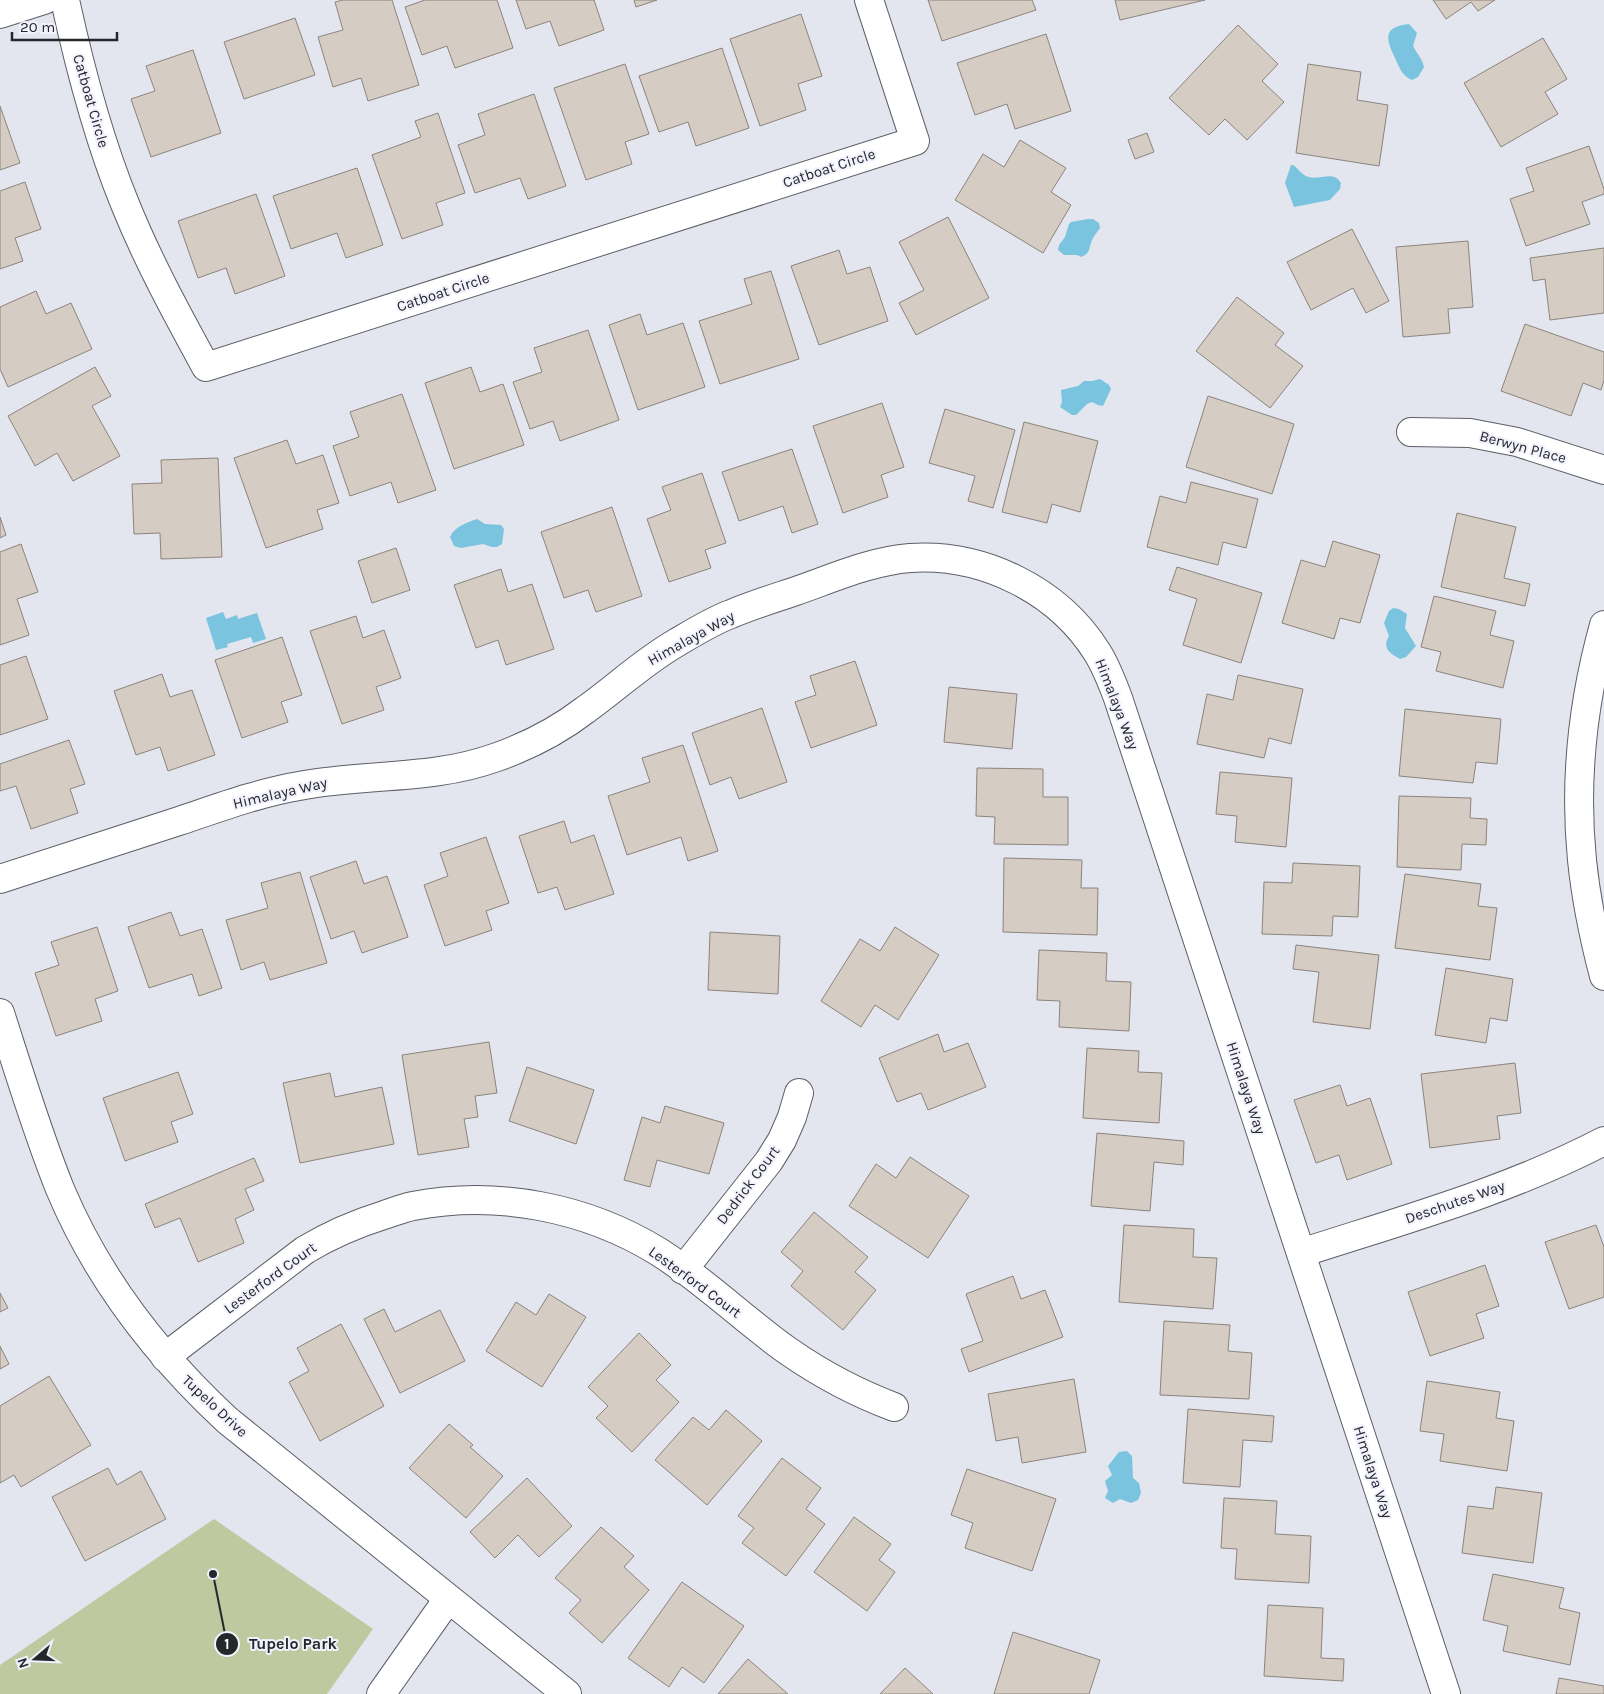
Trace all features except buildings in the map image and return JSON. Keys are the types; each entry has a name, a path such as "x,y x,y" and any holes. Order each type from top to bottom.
{"street":[{"path":"0,14 44,0"},
{"name":"Catboat Circle","path":"65,0 98,128 124,203 156,275 206,367 915,141 869,0"},
{"name":"Berwyn Place","path":"1412,432 1470,433 1508,440 1604,470"},
{"name":"Himalaya Way","path":"0,879 266,794 298,786 349,779 400,777 450,770 497,757 542,738 584,712 650,659 675,643 729,615 859,568 907,558 932,557 980,565 1004,573 1047,598 1060,609 1083,632 1109,674 1446,1694"},
{"path":"1604,625 1594,660 1583,726 1578,793 1582,860 1592,926 1604,976"},
{"name":"Tupelo Drive","path":"0,1014 49,1160 66,1200 92,1253 128,1310 165,1357 202,1397 227,1420 568,1694"},
{"name":"Dedrick Court","path":"683,1270 769,1161 782,1140 792,1117 799,1093"},
{"name":"Deschutes Way","path":"1301,1252 1435,1210 1513,1182 1604,1141"},
{"name":"Lesterford Court","path":"165,1357 305,1250 330,1235 356,1224 410,1207 439,1202 497,1200 553,1208 608,1225 659,1252 813,1368 870,1398 894,1407"},
{"path":"380,1694 448,1598"}],"green space":[{"path":"214,1519 373,1629 327,1694 0,1694 0,1665"}],"water":[{"path":"1409,24 1417,33 1413,46 1424,67 1418,77 1412,80 1401,71 1388,40 1390,31"},
{"path":"1291,165 1295,166 1304,175 1311,177 1334,177 1341,183 1340,189 1330,200 1294,207 1285,183"},
{"path":"1093,219 1099,223 1100,228 1092,240 1088,252 1081,257 1077,255 1064,255 1058,250 1069,224"},
{"path":"1100,379 1109,385 1111,389 1103,406 1092,402 1087,404 1076,415 1072,415 1060,407 1062,402 1061,390 1078,386 1084,381"},
{"path":"477,519 485,524 501,525 504,529 502,544 497,547 483,544 461,548 454,546 450,537 454,531"},
{"path":"1393,608 1407,614 1405,628 1416,646 1406,657 1400,659 1388,650 1386,644 1389,636 1384,623 1389,611"},
{"path":"223,612 226,619 237,615 238,619 257,613 266,639 253,643 251,637 227,644 228,647 216,650 206,618"},
{"path":"1127,1451 1132,1456 1133,1478 1139,1483 1141,1493 1138,1500 1131,1503 1120,1499 1113,1503 1105,1498 1108,1491 1105,1481 1112,1475 1108,1466 1119,1452"}],"place":[{"name":"Tupelo Park","path":"213,1574"}]}
